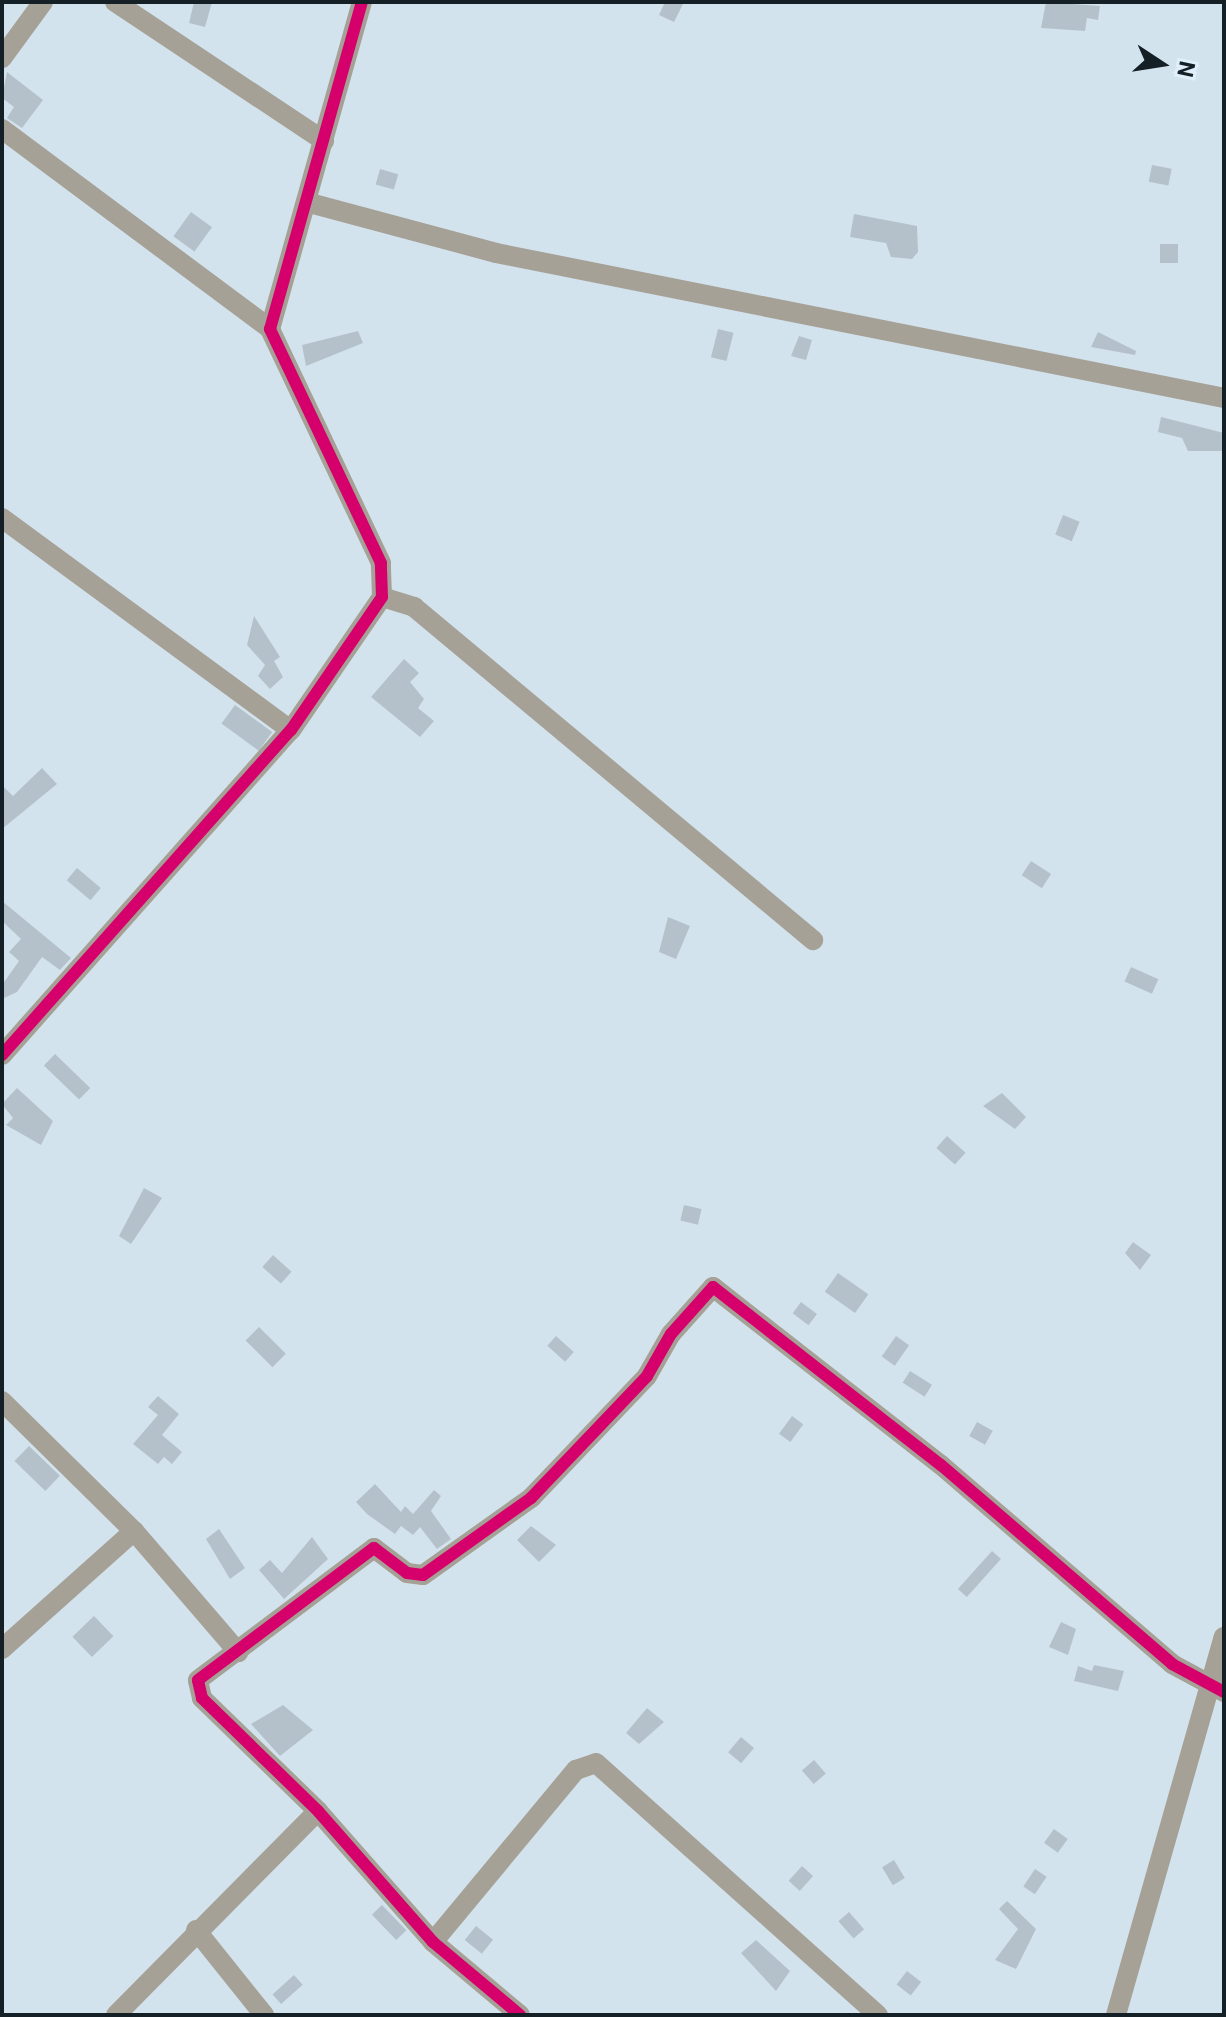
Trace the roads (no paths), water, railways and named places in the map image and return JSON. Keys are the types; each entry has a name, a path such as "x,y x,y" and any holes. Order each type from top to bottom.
{"street":[{"path":"2,58 43,2"},
{"path":"115,2 324,141"},
{"path":"270,329 362,2"},
{"path":"2,129 270,329 381,563 382,597 291,730 2,1055"},
{"path":"306,202 496,253 1224,398"},
{"path":"2,518 291,730"},
{"path":"382,597 414,607 813,940"},
{"path":"520,2015 433,1942 318,1811 202,1698 198,1680 374,1548 407,1573 423,1575 531,1498 647,1376 671,1334 716,1287 1216,1690"},
{"path":"2,1401 134,1531 238,1652"},
{"path":"2,1649 134,1531"},
{"path":"1116,2015 1216,1690 1224,1637"},
{"path":"433,1942 576,1770 596,1763 878,2015"},
{"path":"116,2015 196,1930 318,1811"},
{"path":"196,1930 264,2015"}]}
